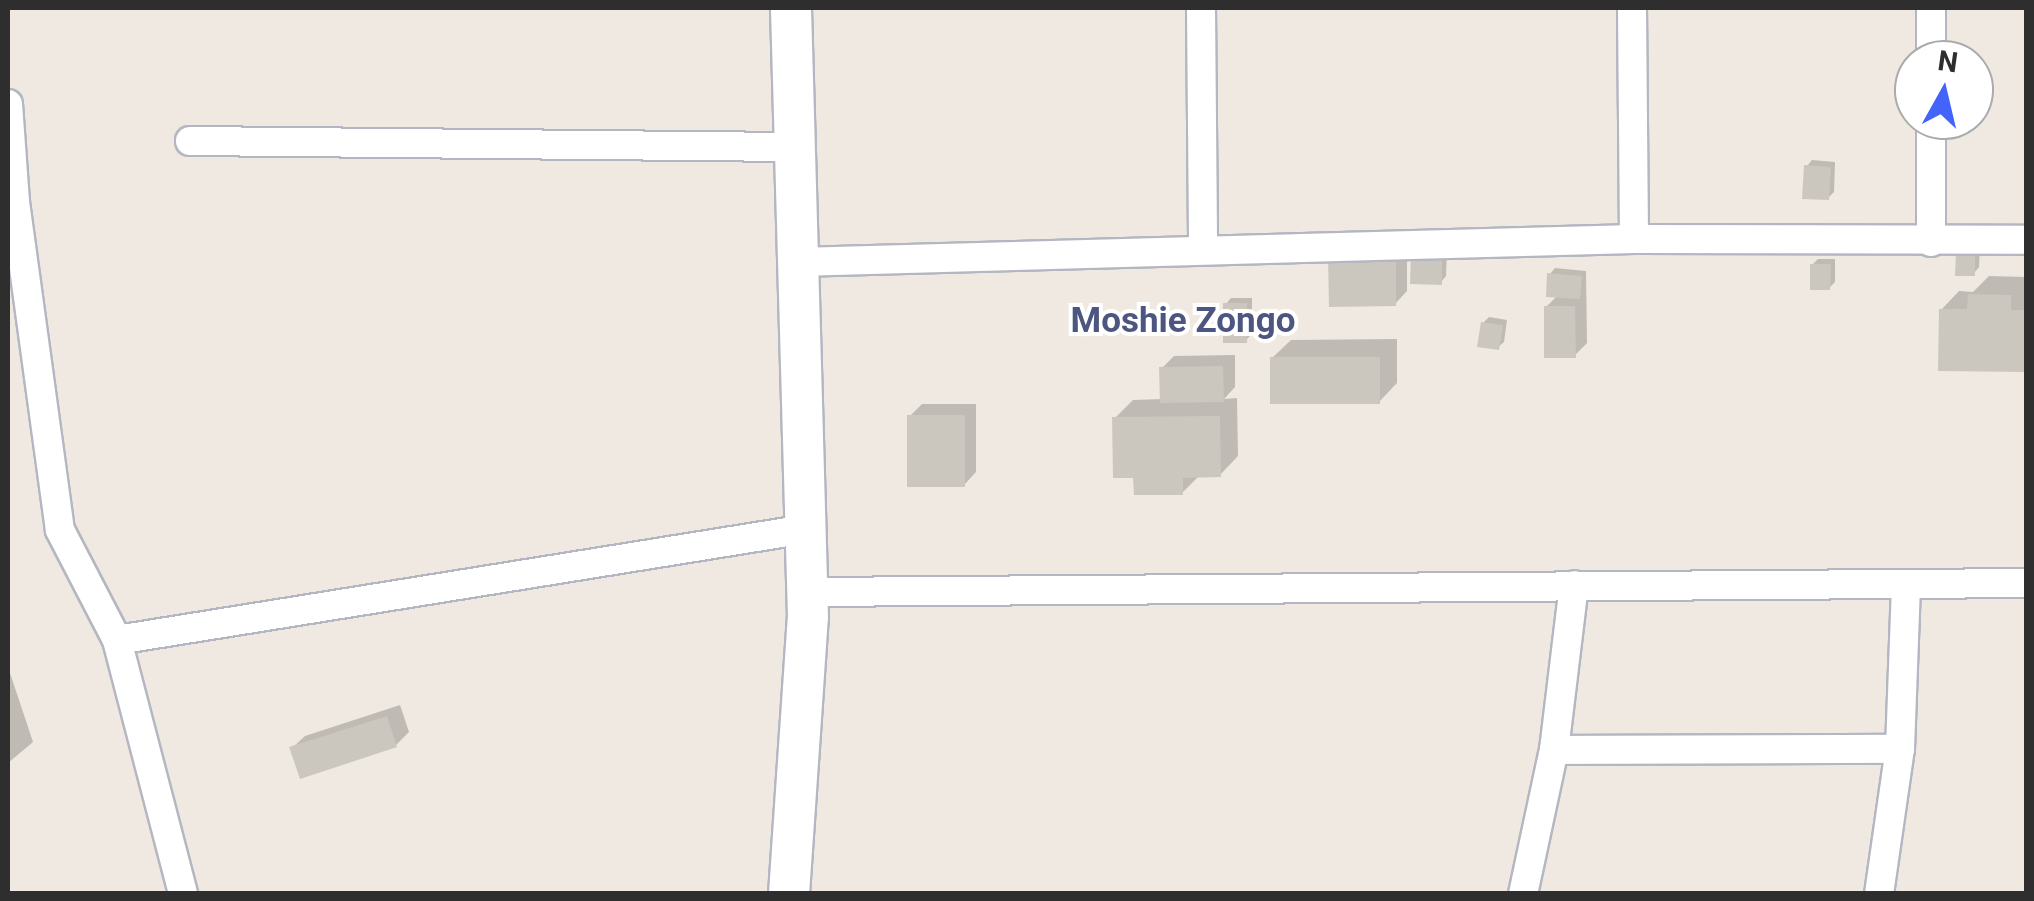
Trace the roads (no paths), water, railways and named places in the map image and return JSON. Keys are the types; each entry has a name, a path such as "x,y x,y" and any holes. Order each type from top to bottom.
{"street":[{"path":"788,894 806,592 792,8"},
{"path":"1200,8 1203,249"},
{"path":"1632,8 1634,239"},
{"path":"1930,8 1930,40"},
{"path":"8,104 11,202 60,530 117,640 183,894"},
{"path":"1930,140 1930,242"},
{"path":"190,141 796,146"},
{"path":"798,262 1634,239 2026,240"},
{"path":"117,640 806,529"},
{"path":"806,592 2026,583"},
{"path":"1879,894 1900,749 1906,584"},
{"path":"1523,894 1554,750 1574,585"},
{"path":"1554,750 1900,749"}],"district":[{"name":"Moshie Zongo","path":"1183,321"}]}
